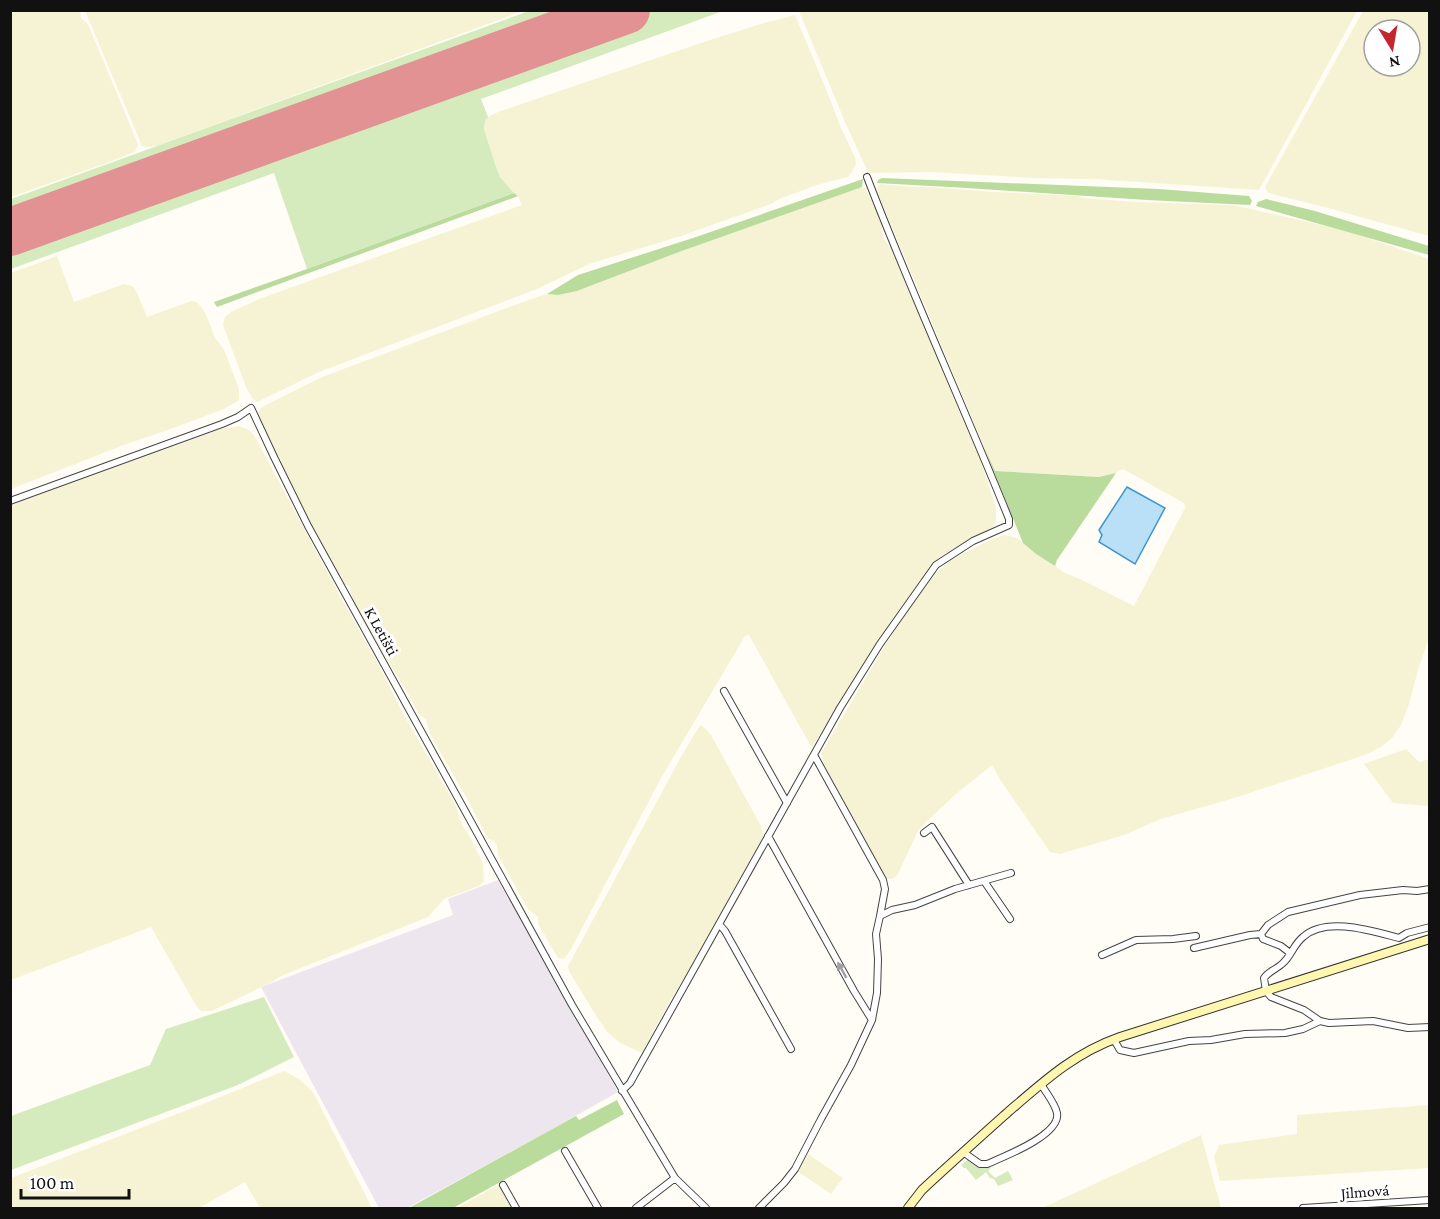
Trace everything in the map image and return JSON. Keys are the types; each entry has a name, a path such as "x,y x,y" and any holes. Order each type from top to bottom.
{"main road":[{"path":"908,1209 922,1190 963,1152 1041,1084 1087,1051 1114,1040 1430,939"}],"street":[{"path":"706,1209 675,1178 622,1091 630,1083 840,708 880,644 936,565 973,541 1010,525 1010,519 867,177"},
{"name":"K Letišti","path":"10,501 222,424 251,408 308,526 530,931 622,1091"},
{"path":"724,691 787,803"},
{"path":"759,1209 795,1169 851,1065 872,1020 877,993 876,934 885,889 883,880 814,754"},
{"path":"924,833 932,827 969,885"},
{"path":"768,836 872,1020"},
{"path":"880,916 1011,873"},
{"path":"984,882 1010,919"},
{"path":"1194,948 1261,934 1268,925 1288,912 1360,894 1430,889"},
{"path":"719,924 724,928 791,1049"},
{"path":"1430,927 1407,933 1399,938 1359,927 1317,929 1301,938 1284,963 1264,978 1266,991 1275,1000 1304,1011 1320,1021 1329,1023 1373,1021 1408,1028 1430,1028"},
{"path":"1261,934 1263,939 1281,946 1290,953"},
{"path":"1102,955 1136,940 1196,936"},
{"path":"1399,938 1400,948"},
{"path":"1114,1040 1120,1050 1134,1053 1189,1041 1245,1034 1285,1033 1303,1029 1320,1021"},
{"path":"963,1152 980,1164 987,1164 1029,1144 1052,1129 1058,1115 1041,1084"},
{"path":"565,1151 598,1209"},
{"path":"636,1209 675,1178"},
{"path":"503,1185 516,1209"},
{"name":"Jilmová","path":"1303,1209 1430,1200"}],"shaded area":[{"path":"20,10 80,11 81,18 88,24 138,144 135,152 11,197 10,14"},
{"path":"85,11 523,11 157,146 146,147 142,146"},
{"path":"799,11 1357,11 1259,190 1093,179 929,172 868,172"},
{"path":"1363,11 1429,11 1429,236 1268,193 1265,187"},
{"path":"795,15 855,157 856,164 847,177 817,185 681,236 589,264 537,289 319,372 257,402 252,398 223,325 225,317 231,312 259,299 522,205 518,196 500,177 484,129 488,117 710,40"},
{"path":"881,184 1078,196 1136,202 1233,205 1326,226 1429,259 1429,638 1409,704 1401,725 1392,738 1365,755 1231,799 1161,819 1124,835 1060,854 1050,852 992,765 957,793 918,831 897,876 892,879 884,875 824,764 821,753 886,644 914,601 937,572 950,560 1005,535 1017,538 1063,572 1134,606 1185,508 1184,503 1123,469 1099,477 994,471 879,196 877,189"},
{"path":"858,187 865,188 880,218 884,239 892,250 981,461 996,508 996,522 993,527 941,556 925,574 893,619 812,747 749,635 745,636 660,780 570,951 565,958 558,958 538,924 538,917 528,909 498,855 497,845 488,839 431,736 426,720 419,714 355,606 349,586 344,584 285,477 280,457 273,454 257,413 266,405 322,377 531,299 547,294 558,295 577,291"},
{"path":"57,256 74,302 124,284 132,286 136,291 147,317 192,301 197,302 205,312 215,338 227,357 239,389 239,400 224,409 11,489 11,273"},
{"path":"239,426 254,435 400,708 455,804 463,827 483,863 484,881 479,886 444,899 428,917 281,976 212,1011 201,1011 197,1007 151,927 11,980 11,505 221,429"},
{"path":"700,725 711,735 761,826 763,835 642,1053 620,1043 607,1032 568,966"},
{"path":"1406,749 1419,762 1429,759 1429,806 1393,803 1364,764"},
{"path":"498,880 618,1092 407,1208 379,1208 261,987 453,915 448,899"},
{"path":"284,1071 299,1079 313,1092 372,1208 260,1208 245,1182 202,1208 11,1208 11,1178"},
{"path":"1429,1105 1429,1168 1220,1181 1214,1157 1219,1145 1297,1134 1297,1115"},
{"path":"1201,1135 1221,1208 1042,1208"},
{"path":"808,1154 843,1178 831,1194 797,1171"},
{"path":"500,1184 514,1208 457,1208"}],"green space":[{"path":"529,11 723,11 481,99 488,117 484,129 495,164 500,177 514,193 307,269 274,173 11,269 11,199"},
{"path":"882,178 1159,189 1249,196 1252,201 1250,205 877,183"},
{"path":"863,179 862,187 577,291 558,295 547,294 578,275"},
{"path":"514,193 518,196 217,307 214,302 307,269"},
{"path":"1266,199 1315,211 1429,246 1429,255 1256,206 1258,202"},
{"path":"983,445 995,471 1099,477 1116,473 1055,566 1023,543"},
{"path":"264,997 294,1057 238,1085 11,1170 11,1116 150,1065 166,1029"},
{"path":"617,1100 624,1114 453,1208 409,1208 576,1116 579,1120"},
{"path":"1010,1156 991,1166 988,1171 995,1178 1008,1171 1013,1180 998,1186 986,1172 976,1180 961,1165 970,1158 982,1166"}],"water":[{"path":"1127,487 1165,508 1135,564 1099,542 1102,535 1099,530"}],"runway":[{"path":"10,232 626,10"}]}
